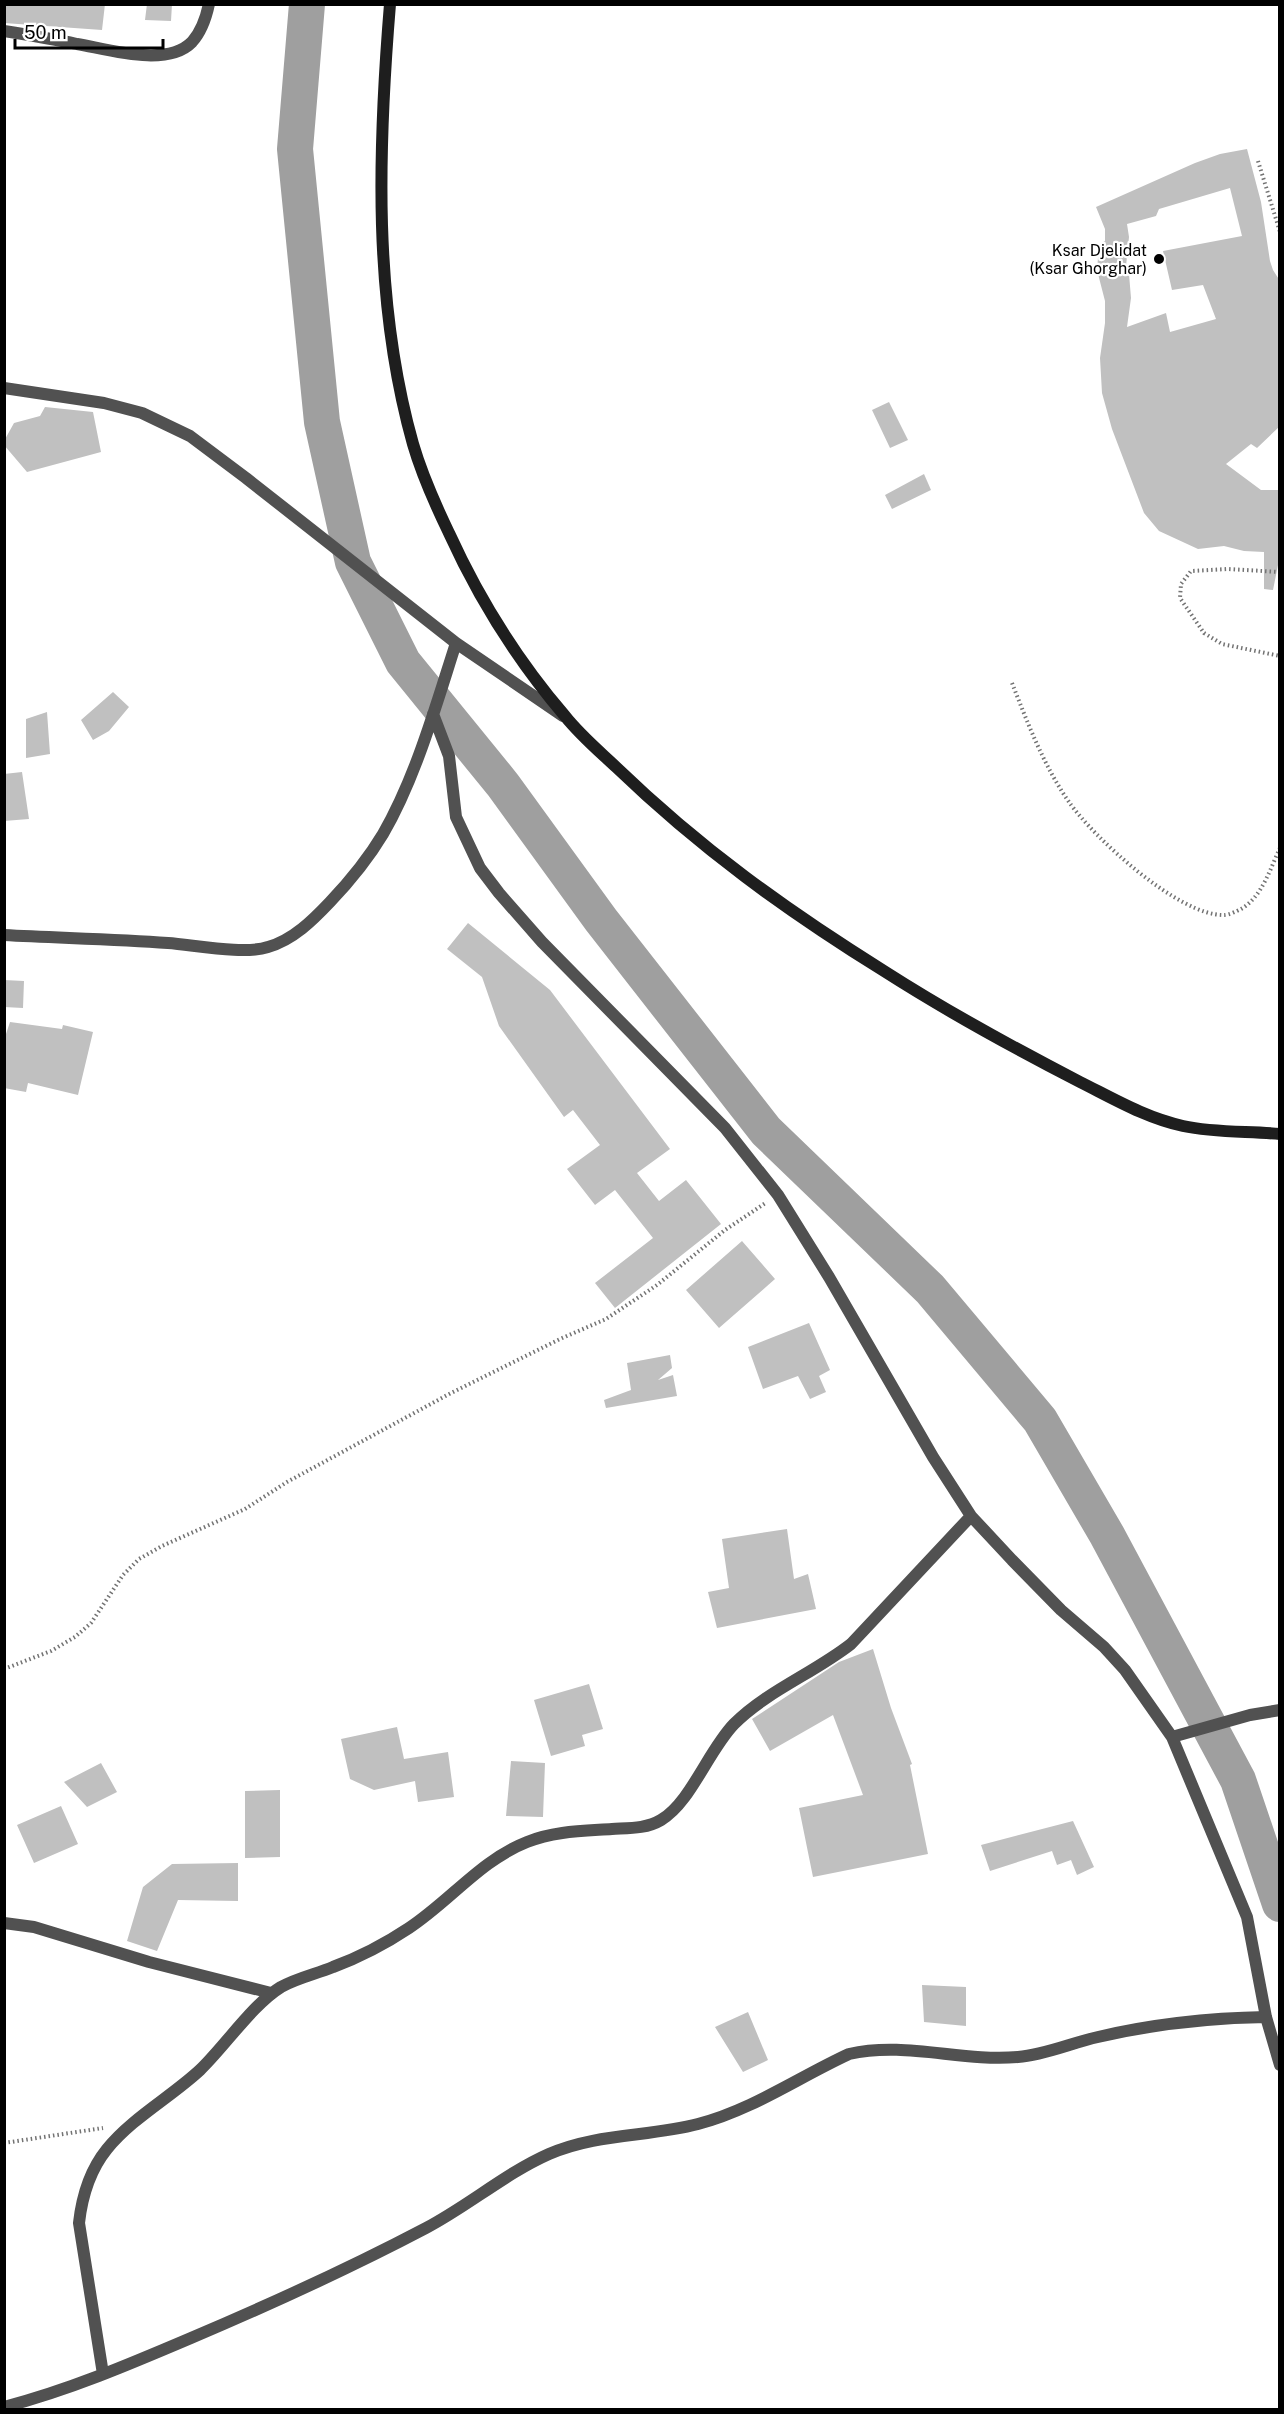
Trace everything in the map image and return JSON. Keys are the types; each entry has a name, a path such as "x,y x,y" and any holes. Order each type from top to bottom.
{"street":[{"path":"4,31 112,52 137,55 160,54 178,50 191,43 204,24 209,4"},
{"path":"390,4 382,182 383,263 390,330 412,442 425,482 470,580 529,670 566,719 653,803 764,892 904,984 1017,1050 1154,1118 1185,1127 1280,1134"},
{"path":"4,388 104,403 142,413 190,436 246,477 456,643 566,719"},
{"path":"4,935 239,949 267,948 288,939 315,918 365,862 384,833 433,714 456,643"},
{"path":"433,714 449,756 456,817 480,868 542,942 725,1128 778,1195 829,1276 933,1457 971,1516 1020,1569 1125,1670 1172,1737 1246,1917 1266,2017 1280,2065"},
{"path":"103,2374 80,2242 79,2223 81,2203 87,2184 96,2166 121,2134 200,2070 271,1993 296,1980 343,1964 388,1941 431,1913 479,1871 511,1849 528,1841 566,1832 645,1826 669,1815 678,1806 721,1740 734,1725 764,1700 835,1657 851,1644 971,1516"},
{"path":"1172,1737 1250,1715 1280,1710"},
{"path":"4,1923 34,1927 149,1962 271,1993"},
{"path":"4,2407 68,2388 238,2318 320,2281 426,2228 528,2164 552,2153 602,2138 653,2133 715,2119 745,2107 849,2054 870,2049 891,2048 978,2058 1021,2057 1095,2037 1163,2024 1266,2017"}],"path":[{"path":"1258,161 1280,232"},
{"path":"1280,572 1228,568 1191,571 1181,584 1179,598 1204,633 1222,644 1280,656"},
{"path":"1012,683 1039,750 1069,802 1095,834 1155,884 1185,904 1208,913 1226,915 1243,908 1257,896 1280,848"},
{"path":"4,1669 51,1651 91,1623 123,1575 139,1559 162,1546 245,1509 314,1467 451,1393 606,1319 657,1285 725,1230 778,1195"},
{"path":"4,2144 107,2128"}],"building":[{"path":"4,4 105,4 102,30 4,23"},
{"path":"147,4 172,4 171,21 145,20"},
{"path":"1247,149 1261,202 1270,261 1280,281 1280,426 1257,448 1251,444 1226,464 1261,490 1280,490 1280,555 1273,590 1264,589 1264,552 1244,551 1224,546 1198,549 1159,531 1144,513 1112,429 1102,393 1100,358 1105,323 1105,301 1097,270 1099,245 1105,241 1105,229 1096,207 1220,154","holes":["1230,188 1242,236 1163,251 1172,290 1203,285 1216,319 1170,332 1166,313 1127,327 1131,298 1129,274 1125,276 1129,237 1127,224 1156,216 1159,209"]},
{"path":"889,402 908,440 890,448 872,410"},
{"path":"45,407 93,412 101,452 27,472 4,445 4,441 14,423 40,416"},
{"path":"924,474 931,490 892,509 885,495"},
{"path":"113,692 129,707 109,731 93,740 81,720"},
{"path":"47,712 50,754 26,758 26,719"},
{"path":"22,772 29,819 4,821 4,774"},
{"path":"468,923 550,990 670,1149 637,1173 659,1201 686,1180 721,1224 615,1308 595,1283 653,1238 615,1190 595,1205 567,1169 600,1145 573,1110 564,1117 499,1026 482,977 447,949"},
{"path":"4,980 24,981 23,1008 4,1007"},
{"path":"10,1022 62,1029 63,1025 93,1032 78,1095 28,1083 26,1092 4,1088 4,1040"},
{"path":"742,1241 775,1279 719,1328 686,1290"},
{"path":"809,1323 830,1370 819,1376 826,1392 810,1399 798,1376 763,1389 748,1347"},
{"path":"670,1355 672,1368 658,1380 673,1375 677,1396 606,1408 604,1400 631,1390 627,1363"},
{"path":"787,1529 794,1579 808,1574 816,1609 717,1628 708,1592 729,1588 722,1539"},
{"path":"873,1649 891,1708 912,1764 910,1765 928,1854 813,1877 799,1808 863,1795 833,1715 770,1751 752,1719 839,1662"},
{"path":"589,1684 603,1729 582,1735 585,1746 551,1756 534,1700"},
{"path":"397,1727 404,1759 448,1752 454,1797 418,1802 415,1781 374,1790 350,1779 341,1739"},
{"path":"511,1761 545,1763 543,1817 506,1816"},
{"path":"101,1763 117,1792 87,1807 64,1782"},
{"path":"280,1790 280,1857 245,1858 245,1791"},
{"path":"61,1806 78,1844 34,1863 17,1825"},
{"path":"1073,1821 1094,1867 1077,1875 1071,1860 1057,1865 1052,1851 990,1871 981,1845"},
{"path":"238,1863 238,1901 178,1900 157,1951 127,1941 143,1887 172,1864"},
{"path":"922,1985 966,1987 966,2026 924,2022"},
{"path":"748,2012 768,2060 743,2072 715,2027"}],"waterway":[{"path":"307,4 295,149 322,422 353,562 403,662 503,785 601,920 766,1131 930,1289 1040,1420 1107,1535 1238,1780 1280,1904"}],"place":[{"name":"Ksar Djelidat (Ksar Ghorghar)","path":"1159,259"}]}
